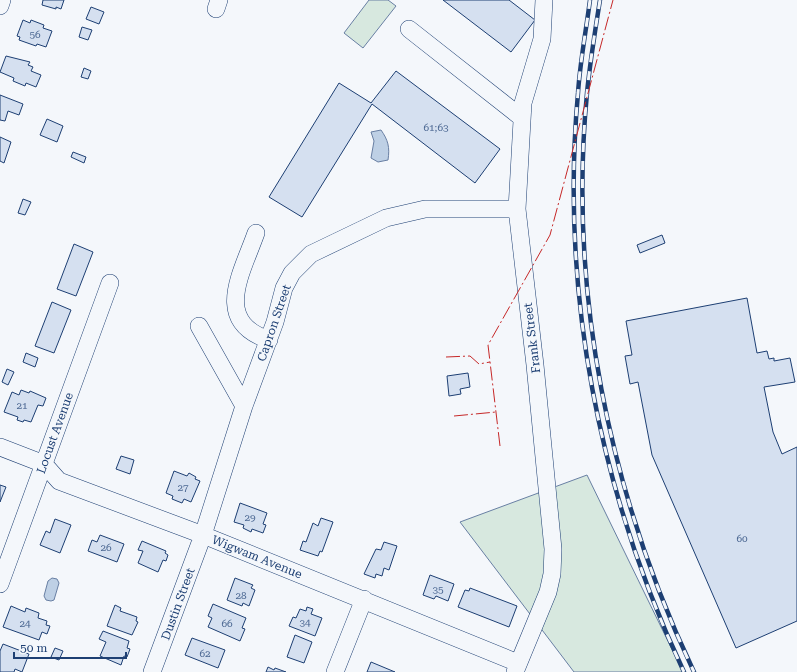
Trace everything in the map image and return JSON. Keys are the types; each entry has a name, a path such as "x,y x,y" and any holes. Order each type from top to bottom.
{"street":[{"path":"0,6 2,0"},
{"name":"Frank Street","path":"516,668 548,592 552,574 553,548 535,365 517,208 523,103 542,39 544,0"},
{"path":"409,29 522,118"},
{"name":"Capron Street","path":"203,535 244,406 269,340 284,288 292,273 311,254 386,218 399,214 425,209 517,208"},
{"path":"256,234 238,285 235,312 242,324 256,335 269,340"},
{"name":"Locust Avenue","path":"0,584 110,282"},
{"path":"199,326 244,406"},
{"name":"Wigwam Avenue","path":"0,447 44,464 59,480 364,599 516,668"},
{"name":"Dustin Street","path":"152,672 203,535"},
{"path":"335,672 364,599"}],"shaded area":[{"path":"369,0 388,0 396,6 363,48 344,33"},
{"path":"587,475 683,672 574,672 460,522"}],"water":[{"path":"381,130 389,147 389,155 388,160 378,162 371,158 374,141 371,132"},
{"path":"52,578 57,579 59,583 54,600 51,601 46,600 44,596 48,581"}],"building":[{"path":"43,0 64,0 61,9 56,7 56,9 42,5"},
{"path":"443,0 509,0 535,20 511,52"},
{"path":"91,7 104,12 99,24 86,19"},
{"path":"23,20 30,23 31,20 44,25 43,28 52,31 46,47 37,44 36,46 19,40 20,37 17,36"},
{"path":"82,27 92,30 88,40 79,37"},
{"path":"6,56 30,62 28,65 33,67 31,71 41,75 36,87 26,83 25,86 13,81 14,78 0,72"},
{"path":"84,68 91,71 88,79 81,77"},
{"path":"396,71 500,149 475,183 372,104 302,217 269,197 339,83 371,103"},
{"path":"0,95 23,104 19,115 8,111 5,121 0,120"},
{"path":"47,119 63,126 57,142 40,135"},
{"path":"0,137 11,142 4,163 0,161"},
{"path":"73,152 86,157 84,163 71,157"},
{"path":"23,199 31,202 25,215 18,213"},
{"path":"662,235 665,243 640,253 637,245"},
{"path":"74,244 93,252 76,296 57,289"},
{"path":"747,298 757,353 767,351 769,359 774,358 774,361 790,358 795,382 764,387 773,432 782,454 797,447 797,621 736,648 652,455 638,382 630,384 625,356 632,355 626,321"},
{"path":"52,302 71,310 54,353 35,346"},
{"path":"26,353 38,358 35,367 23,362"},
{"path":"7,369 14,372 8,385 2,382"},
{"path":"468,373 470,387 460,389 461,394 449,396 447,376"},
{"path":"21,390 29,393 30,391 46,398 43,406 38,405 31,422 17,420 18,417 4,412 12,392 19,395"},
{"path":"121,456 134,460 130,474 116,469"},
{"path":"174,471 187,476 189,473 196,477 195,479 200,481 191,502 184,499 182,503 172,499 173,496 166,493"},
{"path":"0,485 6,487 0,502"},
{"path":"240,503 267,513 263,524 266,525 263,533 252,529 251,532 243,528 244,525 234,522"},
{"path":"321,518 333,522 322,552 320,551 318,556 300,550 303,541 306,542 313,523 318,526"},
{"path":"55,519 71,525 60,553 40,545 46,531 50,533"},
{"path":"100,535 124,544 117,562 88,551 92,540 97,542"},
{"path":"142,541 166,551 165,553 168,555 166,561 163,560 158,572 138,563 143,551 138,550"},
{"path":"384,542 397,546 389,570 384,568 382,576 376,574 375,578 364,574 376,549 381,550"},
{"path":"430,575 454,584 448,601 436,596 434,599 423,595"},
{"path":"235,578 253,585 251,588 255,590 249,606 243,603 242,606 227,600"},
{"path":"470,588 517,606 509,627 458,607 465,590 469,591"},
{"path":"213,604 246,618 242,628 245,629 240,641 208,627 212,618 208,616"},
{"path":"115,605 121,608 120,611 137,617 136,621 138,622 132,635 107,626"},
{"path":"11,606 25,612 26,608 39,613 38,618 47,621 46,625 50,626 47,634 42,632 39,640 3,627"},
{"path":"307,607 313,609 311,614 322,618 315,636 289,626 293,617 296,618 300,609 306,611"},
{"path":"103,631 129,641 127,648 130,649 127,657 124,656 121,665 100,656 106,642 99,639"},
{"path":"295,635 312,642 304,663 287,657"},
{"path":"192,638 225,650 218,668 185,655"},
{"path":"3,644 29,654 22,672 15,669 14,672 0,672 0,651"},
{"path":"55,648 63,651 59,660 51,657"},
{"path":"371,662 395,672 367,672"},
{"path":"268,667 274,670 275,668 286,672 266,672"}],"railway":[{"path":"590,0 579,81 574,167 575,242 581,316 592,389 608,462 629,533 654,604 684,672"},
{"path":"600,0 587,93 583,167 584,242 590,316 602,390 618,462 639,534 664,604 694,672"}],"power":[{"path":"500,446 488,345 550,235 613,0"},
{"path":"446,357 470,356 479,364 490,362"},
{"path":"454,416 496,412"}]}
